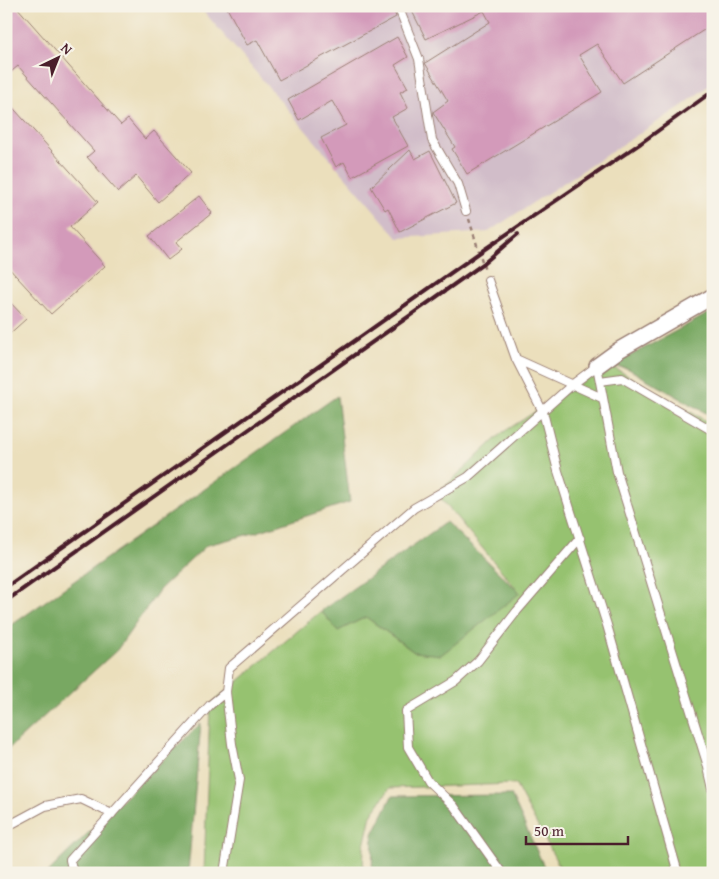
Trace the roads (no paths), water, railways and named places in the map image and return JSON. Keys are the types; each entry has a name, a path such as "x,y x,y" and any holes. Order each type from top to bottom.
{"street":[{"path":"598,374 619,350 713,296"}],"lane":[{"path":"398,6 419,59 432,140 458,184 466,211"},
{"path":"488,280 516,359 543,412 558,470 580,538 678,873"},
{"path":"516,359 602,398"},
{"path":"598,374 617,472 707,763 713,789"},
{"path":"224,873 239,780 232,744 226,692 229,668 414,508 468,477 574,384 598,374 622,378 713,431"},
{"path":"502,873 454,806 428,781 420,768 408,747 406,711 456,681 478,661 580,538"},
{"path":"73,873 70,860 210,705 226,692"},
{"path":"6,827 45,806 81,799 112,814"}],"railway":[{"path":"6,587 479,253 641,143 713,91"},
{"path":"6,601 483,264 518,234"}]}
